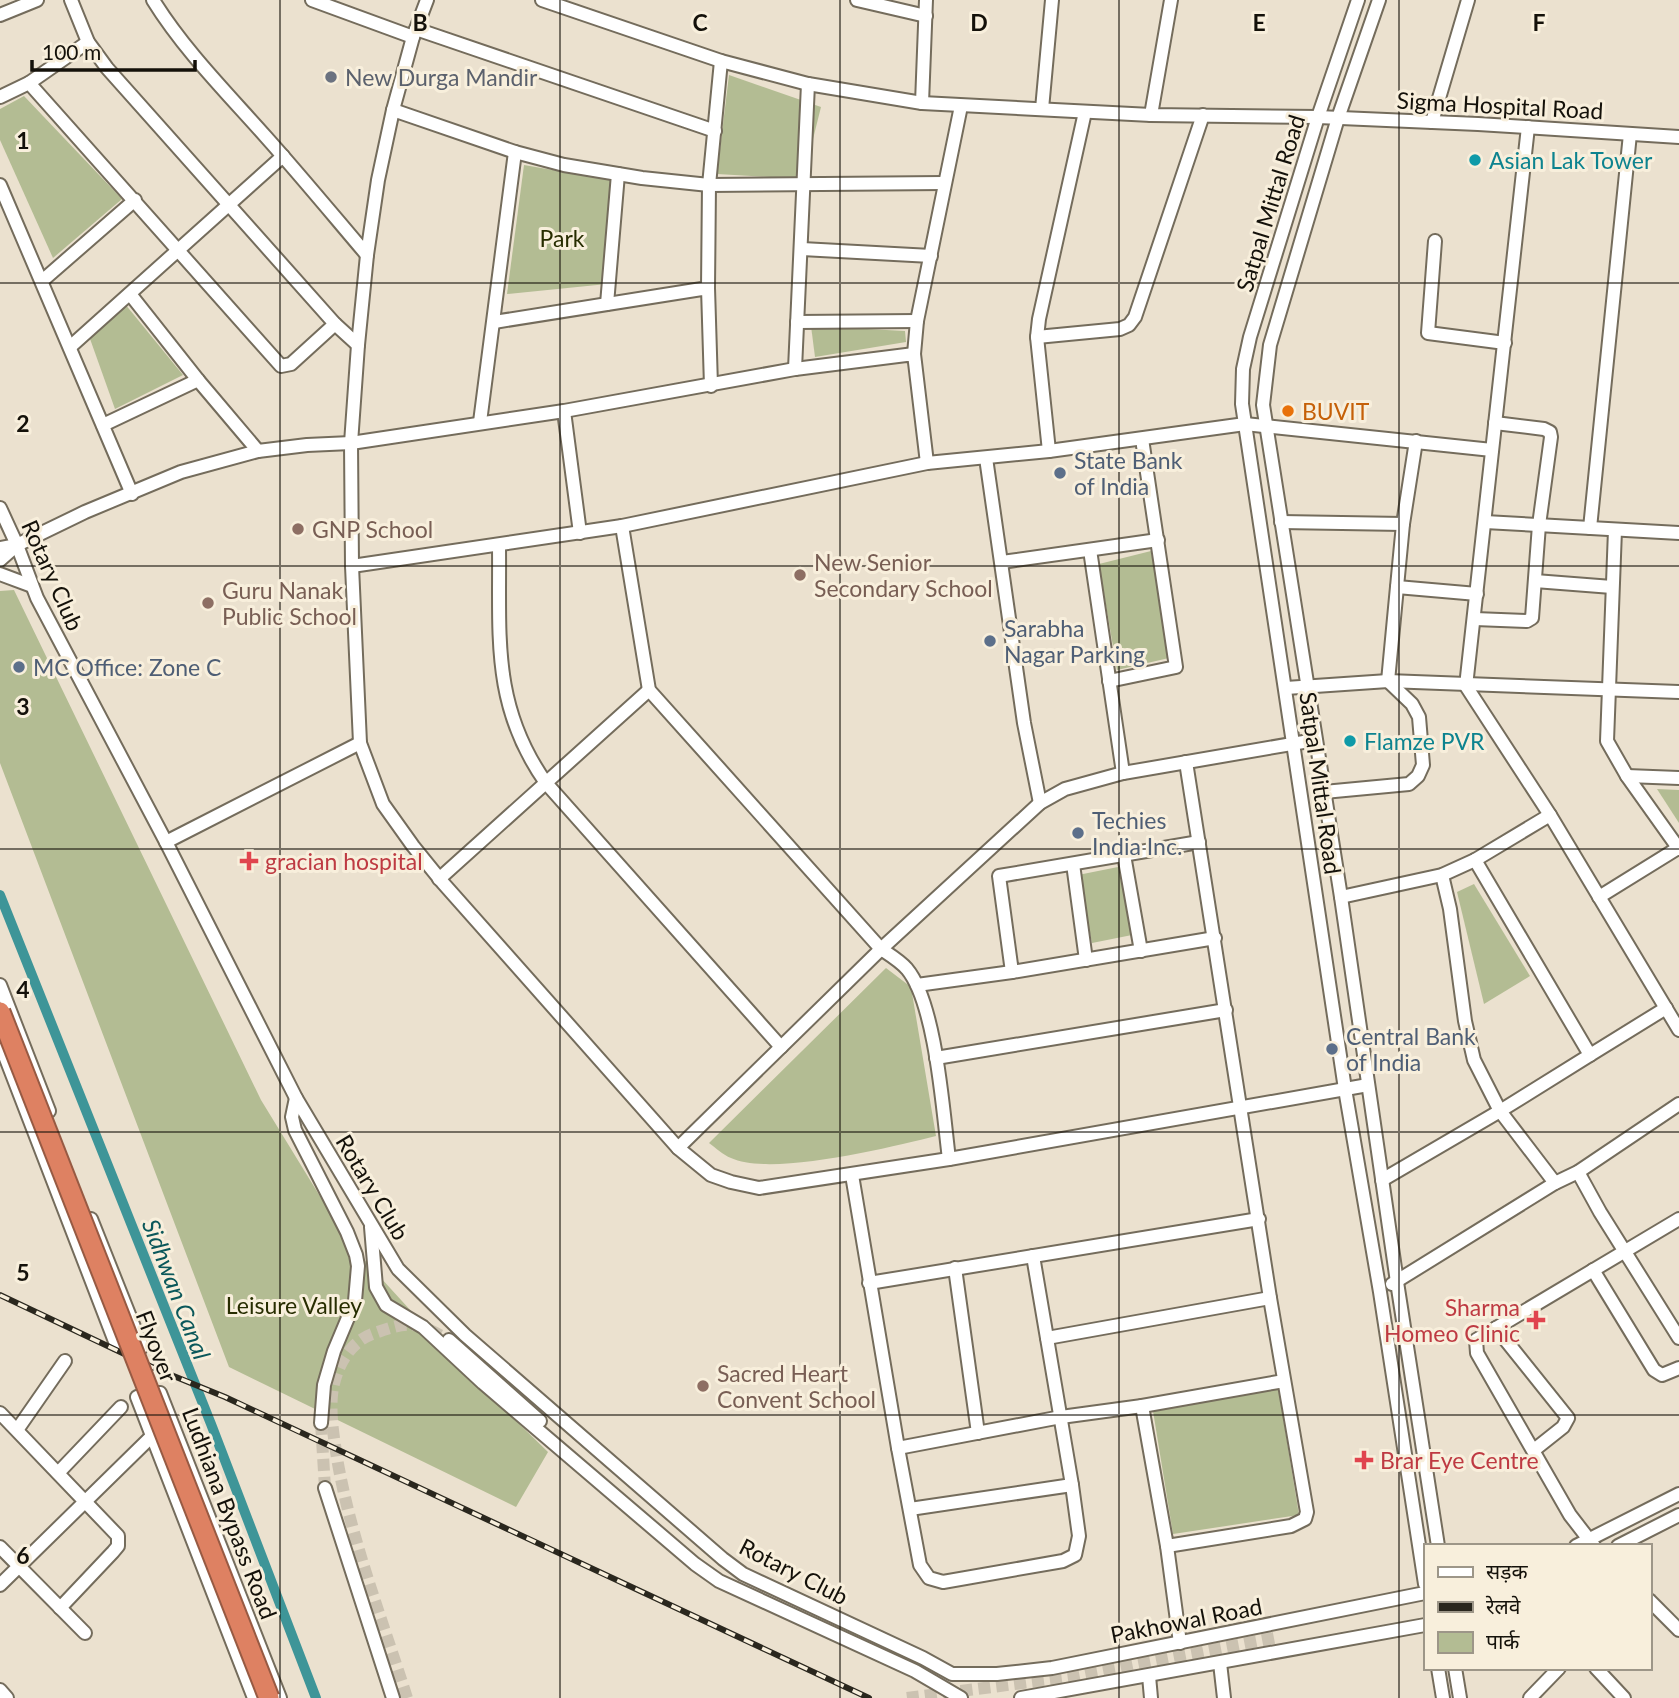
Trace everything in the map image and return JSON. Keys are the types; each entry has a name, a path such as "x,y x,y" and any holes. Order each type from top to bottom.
{"highway":[{"name":"Flyover","path":"0,1012 270,1698"}],"street":[{"path":"0,15 37,0"},
{"path":"71,0 88,42 107,68 335,324 358,345"},
{"path":"153,0 209,73 366,255"},
{"path":"312,0 715,131"},
{"path":"427,0 393,110 366,255 351,443 352,566 360,743 383,804 439,878 678,1148 711,1175 731,1182 760,1188 852,1175 1368,1085"},
{"name":"Sigma Hospital Road","path":"542,0 565,4 721,61 808,84 922,103 1151,115 1318,117 1432,122 1679,137"},
{"path":"858,0 926,16"},
{"path":"922,103 926,0"},
{"path":"1042,109 1052,0"},
{"path":"1151,115 1171,0"},
{"name":"Satpal Mittal Road","path":"1358,0 1318,117 1250,337 1242,386 1245,424 1345,1089 1380,1292 1424,1578"},
{"name":"Satpal Mittal Road","path":"1379,0 1338,118 1270,345 1264,386 1265,425 1324,792 1438,1544"},
{"path":"1432,122 1468,0"},
{"path":"0,96 29,83 88,42"},
{"path":"711,386 709,185 721,61"},
{"path":"29,83 281,366 291,364 335,324"},
{"path":"796,369 808,84"},
{"path":"928,463 914,354 916,321 961,106"},
{"path":"393,110 515,152 564,165 618,174 709,185 944,183"},
{"path":"1049,451 1037,337 1085,112"},
{"path":"1037,337 1120,329 1135,317 1203,115"},
{"path":"1528,127 1466,686 1550,815 1679,1030"},
{"path":"1590,528 1630,134"},
{"path":"480,422 515,152"},
{"path":"70,347 283,156"},
{"path":"607,304 618,174"},
{"path":"0,185 132,494"},
{"path":"42,281 135,200"},
{"path":"1435,241 1428,333 1505,342"},
{"path":"802,249 931,256"},
{"path":"494,322 708,288"},
{"path":"130,293 258,451"},
{"path":"797,322 916,321"},
{"path":"0,560 17,545 85,512 181,472 258,451 351,443 564,411 796,369 914,354"},
{"path":"103,425 198,380"},
{"path":"564,411 580,533"},
{"path":"1475,619 1530,620 1533,615 1539,525 1551,437 1550,432 1544,429 1495,423"},
{"path":"352,566 622,526 928,463 1049,451 1245,424 1492,450"},
{"path":"1109,681 1177,667 1142,439"},
{"path":"1388,681 1404,524 1416,441"},
{"path":"986,458 1024,723 1040,803"},
{"name":"Rotary Club","path":"0,508 32,586 296,1098 398,1269 465,1335 743,1574 952,1674"},
{"path":"1281,522 1404,524"},
{"path":"1485,522 1679,533"},
{"path":"622,526 649,690 881,948 906,968 917,985 924,1000 936,1058 949,1159"},
{"path":"1600,897 1679,848 1627,776 1607,741 1615,530"},
{"path":"1002,562 1158,540"},
{"path":"0,548 17,545"},
{"path":"499,546 503,680 517,734 530,761 781,1047"},
{"path":"1090,550 1123,773"},
{"path":"0,573 32,586"},
{"path":"1535,582 1612,587"},
{"path":"1397,587 1477,594"},
{"path":"1286,688 1388,681 1679,692"},
{"path":"1324,792 1409,784 1418,776 1423,765 1419,717 1412,704 1388,681"},
{"path":"439,878 649,690"},
{"path":"678,1148 881,948 1040,803 1065,789 1123,773 1315,740"},
{"path":"166,842 360,743"},
{"path":"1167,1546 1292,1526 1305,1519 1307,1506 1270,1298 1186,762"},
{"path":"1627,776 1679,778"},
{"path":"1340,897 1442,875 1475,860 1550,815"},
{"path":"1012,972 999,876 1199,842"},
{"path":"1124,855 1141,951"},
{"path":"1475,860 1590,1055"},
{"path":"1073,864 1086,960"},
{"path":"1442,875 1450,909 1468,1040 1484,1084 1500,1111 1555,1183"},
{"path":"917,985 1215,938"},
{"path":"0,985 142,1347 116,1343 0,1043"},
{"path":"1382,1180 1500,1111 1666,1008"},
{"path":"936,1058 1226,1010"},
{"path":"296,1098 292,1117 295,1130 347,1232 358,1266 355,1301 334,1351 324,1384 321,1423"},
{"path":"1380,1292 1555,1183 1578,1172 1679,1104"},
{"path":"1578,1172 1679,1338"},
{"path":"852,1175 920,1564 929,1578 943,1582 1069,1559 1075,1555 1079,1544 1072,1485 1033,1256"},
{"path":"869,1283 1259,1219"},
{"path":"1679,1219 1476,1340 1477,1353 1586,1544 1679,1494"},
{"path":"370,1223 376,1287 386,1305 423,1327 483,1383 668,1541 719,1581 915,1671 961,1698"},
{"path":"955,1268 978,1433"},
{"path":"1593,1270 1654,1370 1662,1375 1679,1368"},
{"path":"1047,1338 1270,1298"},
{"path":"1496,1328 1568,1418 1563,1427 1534,1450"},
{"path":"449,1340 715,1570 727,1576 743,1574"},
{"path":"17,1430 65,1361"},
{"path":"898,1448 1061,1417 1284,1381"},
{"name":"Ludhiana Bypass Road","path":"254,1698 136,1397 160,1393 280,1698"},
{"path":"1142,1406 1167,1546 1180,1643"},
{"path":"58,1473 121,1407"},
{"path":"0,1413 118,1536 118,1546 60,1608"},
{"path":"0,1585 152,1436"},
{"path":"910,1509 1072,1485"},
{"path":"325,1488 393,1698"},
{"path":"1622,1544 1679,1515"},
{"path":"0,1547 85,1633"},
{"name":"Pakhowal Road","path":"952,1674 997,1674 1052,1668 1424,1592"},
{"path":"1651,1602 1679,1630"},
{"name":"Pakhowal Road","path":"1021,1698 1424,1625"},
{"path":"915,1671 923,1658"},
{"path":"1220,1663 1224,1698"},
{"path":"1438,1670 1443,1698"},
{"path":"1455,1670 1460,1698"},
{"path":"1530,1698 1557,1670"},
{"path":"1598,1670 1624,1698"},
{"path":"1149,1676 1151,1698"},
{"path":"0,1690 7,1698"}],"green space":[{"path":"729,75 821,107 803,179 717,174"},
{"path":"24,96 122,199 53,258 0,140 0,109"},
{"name":"Park","path":"524,165 616,181 607,284 507,294"},
{"path":"125,304 183,375 115,409 89,336"},
{"path":"811,326 905,331 906,342 815,357"},
{"path":"1151,551 1169,658 1117,670 1099,564"},
{"name":"Leisure Valley","path":"14,590 261,1100 348,1242 476,1382 548,1452 516,1507 229,1367 0,763 0,591"},
{"path":"1657,789 1679,790 1679,823"},
{"path":"1118,867 1132,935 1092,943 1078,875"},
{"path":"1474,884 1530,976 1484,1004 1457,892"},
{"path":"886,968 911,987 936,1136 832,1158 774,1164 749,1163 731,1158 709,1143"},
{"path":"1278,1387 1299,1515 1173,1534 1153,1411"}],"waterway":[{"name":"Sidhwan Canal","path":"0,895 211,1424 316,1698"}],"tunnel":[{"path":"407,1698 350,1519 335,1443 332,1395 336,1375 345,1357 366,1337 397,1326 413,1325 429,1329 449,1340"},
{"path":"321,1423 325,1488"},
{"path":"907,1698 1077,1676 1279,1637"}],"railway":[{"path":"0,1295 154,1368 225,1397 869,1698"}],"place":[{"name":"New Durga Mandir","path":"331,77"},
{"name":"Asian Lak Tower","path":"1475,160"},
{"name":"BUVIT","path":"1288,411"},
{"name":"State Bank of India","path":"1060,473"},
{"name":"GNP School","path":"298,529"},
{"name":"New Senior Secondary School","path":"800,575"},
{"name":"Guru Nanak Public School","path":"208,603"},
{"name":"Sarabha Nagar Parking","path":"990,641"},
{"name":"MC Office: Zone C","path":"19,667"},
{"name":"Flamze PVR","path":"1350,741"},
{"name":"Techies India Inc.","path":"1078,833"},
{"name":"gracian hospital","path":"249,861"},
{"name":"Central Bank of India","path":"1332,1049"},
{"name":"Sharma Homeo Clinic","path":"1536,1320"},
{"name":"Sacred Heart Convent School","path":"703,1386"},
{"name":"Brar Eye Centre","path":"1364,1460"}]}
